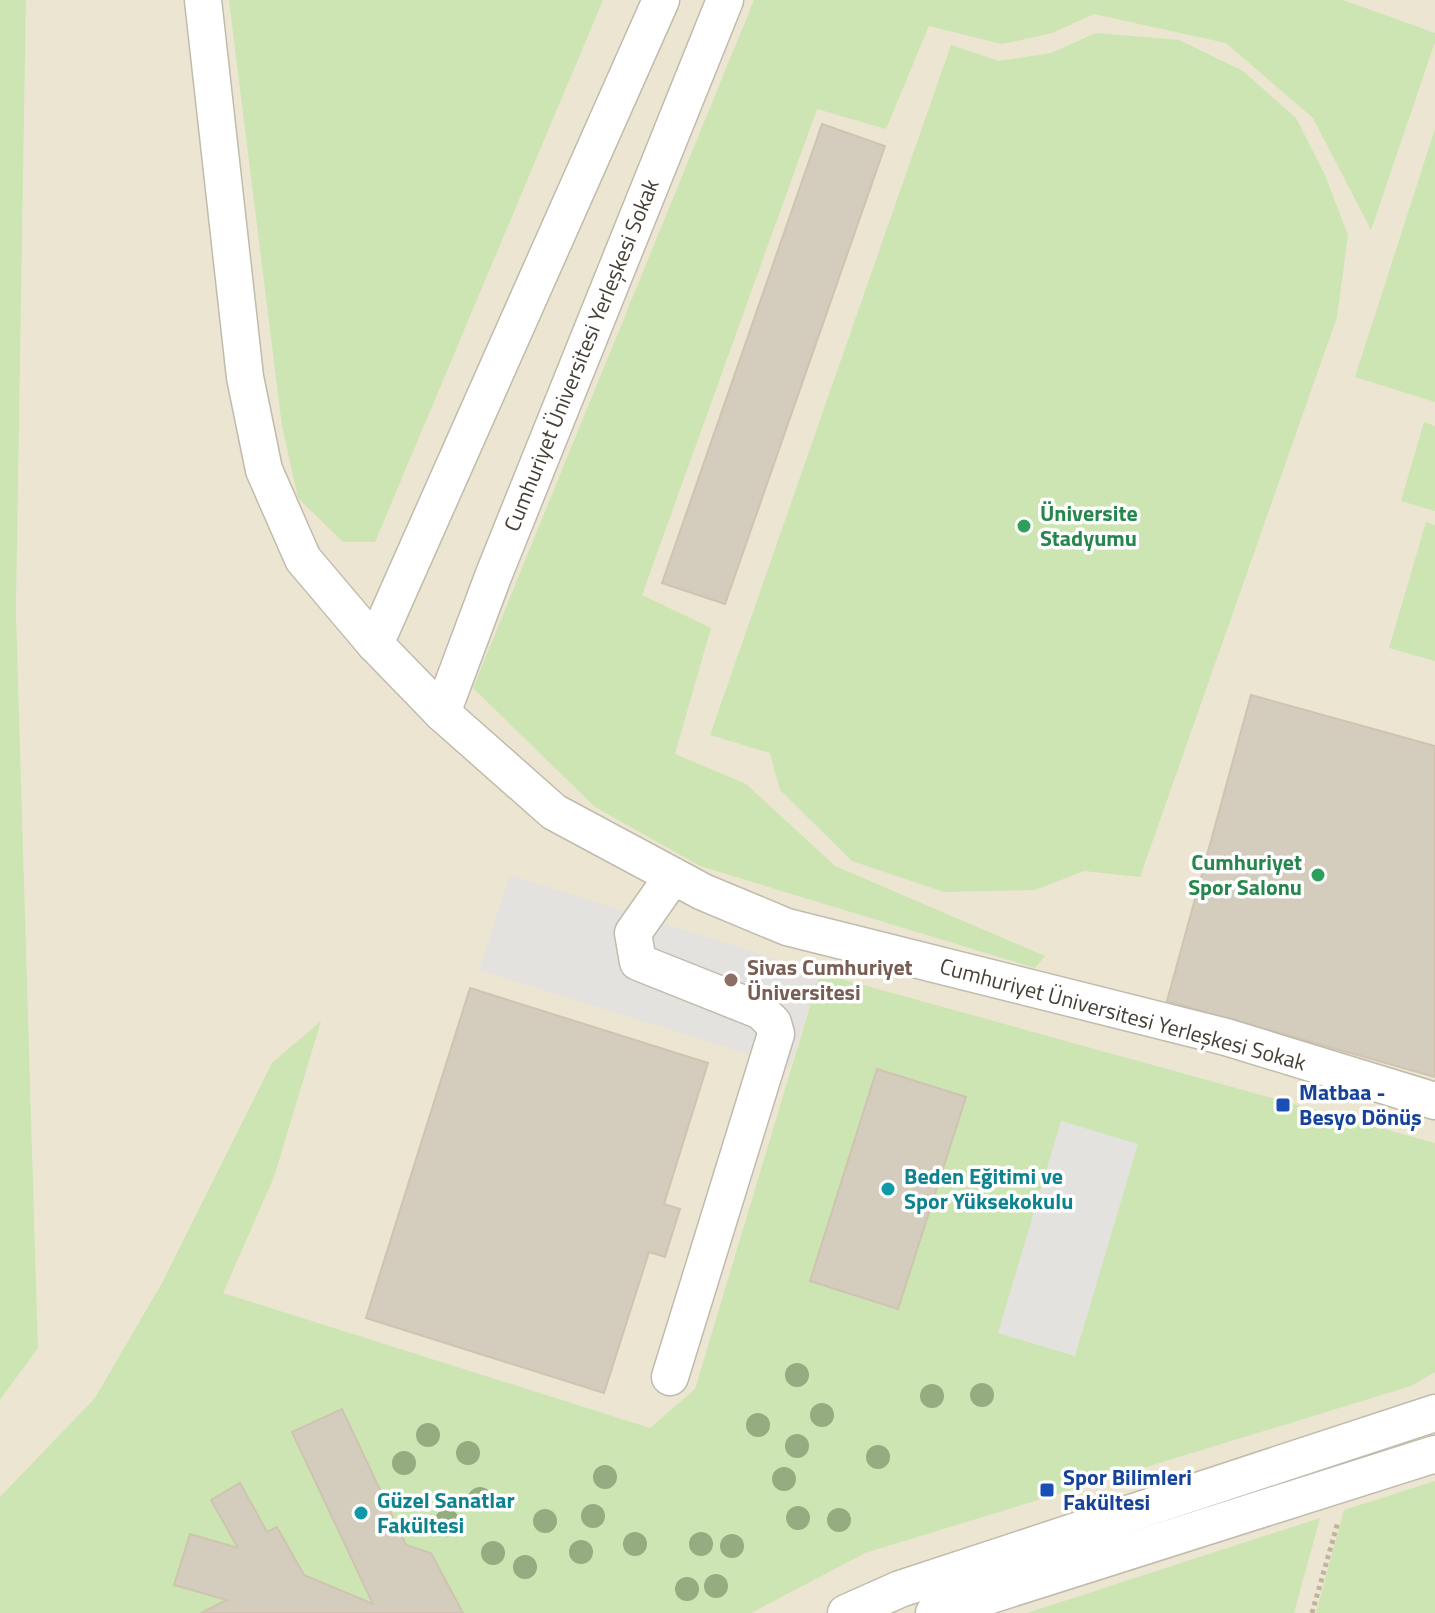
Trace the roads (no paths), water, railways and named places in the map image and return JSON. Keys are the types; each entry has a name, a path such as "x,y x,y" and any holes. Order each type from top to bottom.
{"street":[{"name":"Cumhuriyet Üniversitesi Yerleşkesi Sokak","path":"203,0 245,377 264,470 303,559 375,644 442,713 554,812 673,876 787,927 1226,1037 1435,1101"},
{"path":"375,644 661,0"},
{"name":"Cumhuriyet Üniversitesi Yerleşkesi Sokak","path":"442,713 506,544 725,0"},
{"path":"670,1377 776,1034 773,1023 761,1011 638,962 633,933 673,876"},
{"path":"846,1613 900,1589 1435,1413"},
{"path":"934,1613 1435,1454"}],"place":[{"name":"Üniversite Stadyumu","path":"1024,526"},
{"name":"Cumhuriyet Spor Salonu","path":"1318,875"},
{"name":"Sivas Cumhuriyet Üniversitesi","path":"731,980"},
{"name":"Matbaa - Besyo Dönüş","path":"1283,1105"},
{"name":"Beden Eğitimi ve Spor Yüksekokulu","path":"888,1189"},
{"name":"Spor Bilimleri Fakültesi","path":"1047,1490"},
{"name":"Güzel Sanatlar Fakültesi","path":"361,1513"}]}
